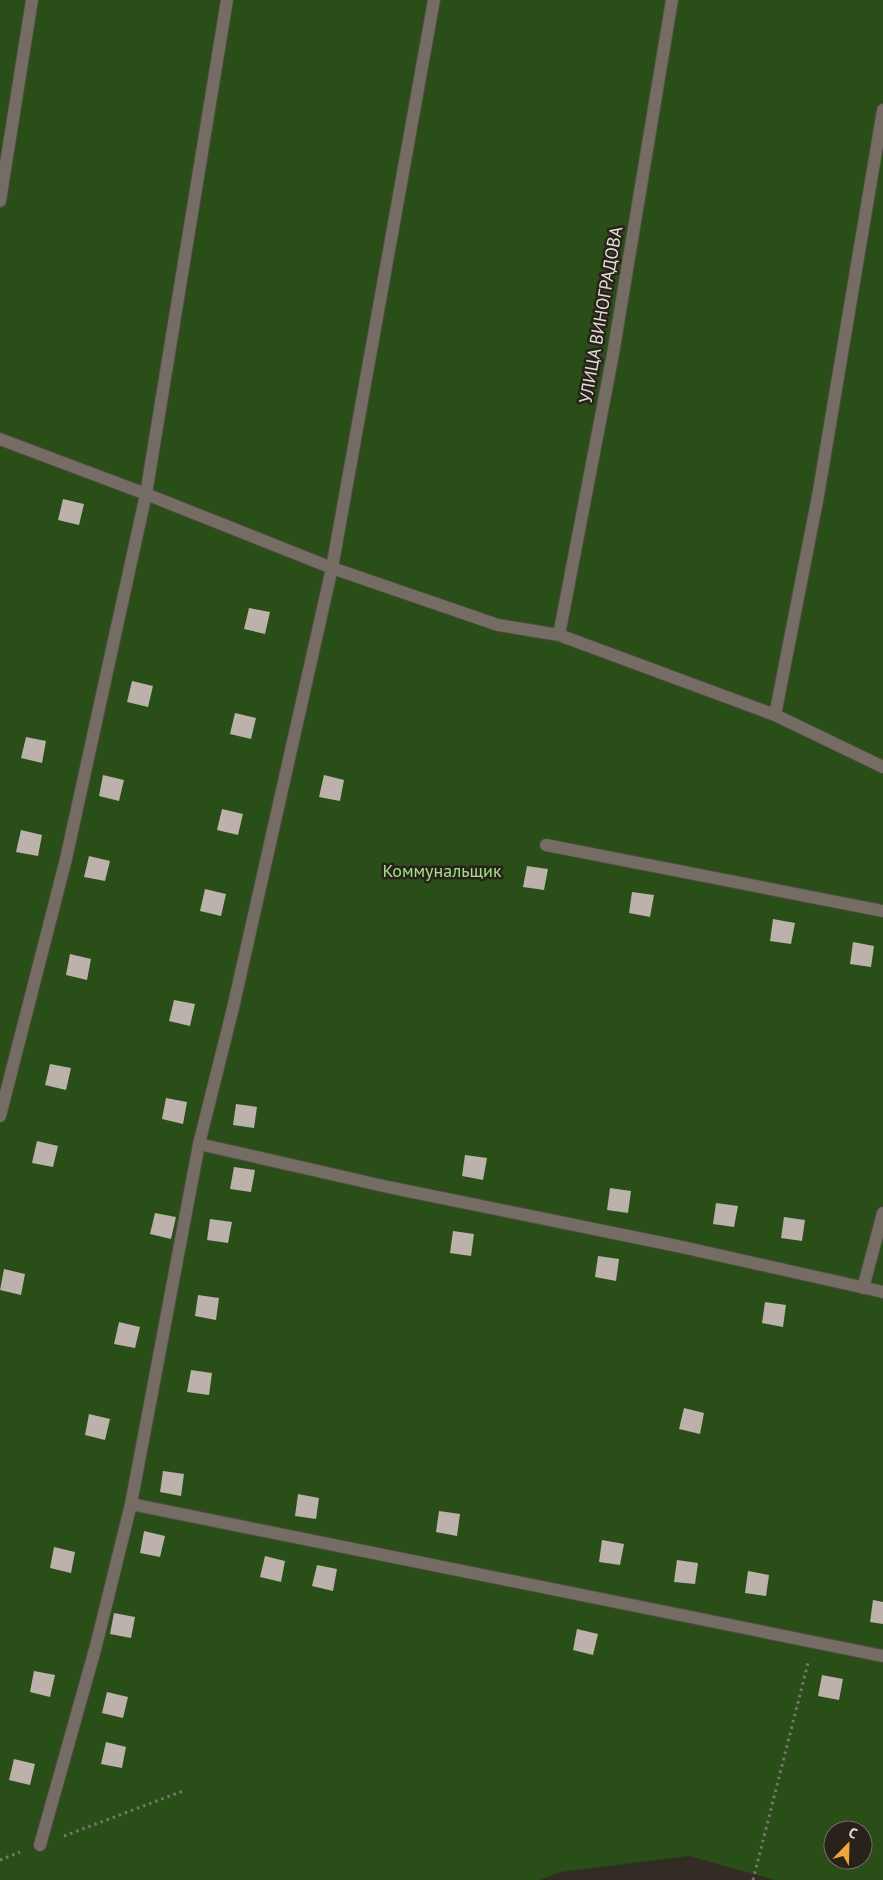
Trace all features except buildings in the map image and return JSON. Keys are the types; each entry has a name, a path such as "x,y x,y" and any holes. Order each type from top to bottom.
{"street":[{"path":"0,201 32,0"},
{"path":"0,1116 66,859 146,494 227,0"},
{"path":"40,1845 96,1646 131,1504 198,1144 233,1008 332,568 434,0"},
{"name":"УЛИЦА ВИНОГРАДОВА","path":"559,635 614,354 672,0"},
{"path":"775,715 818,496 883,110"},
{"path":"0,439 146,494 332,568 498,625 559,635 775,715 883,767"},
{"path":"546,845 883,911"},
{"path":"198,1144 388,1187 682,1247 883,1292"},
{"path":"863,1288 883,1213"},
{"path":"131,1504 883,1656"}],"path":[{"path":"753,1880 814,1642"},
{"path":"0,1860 183,1791"}],"green space":[{"name":"Коммунальщик","path":"0,0 883,0 883,1880 775,1880 689,1856 560,1872 540,1880 0,1880"}]}
